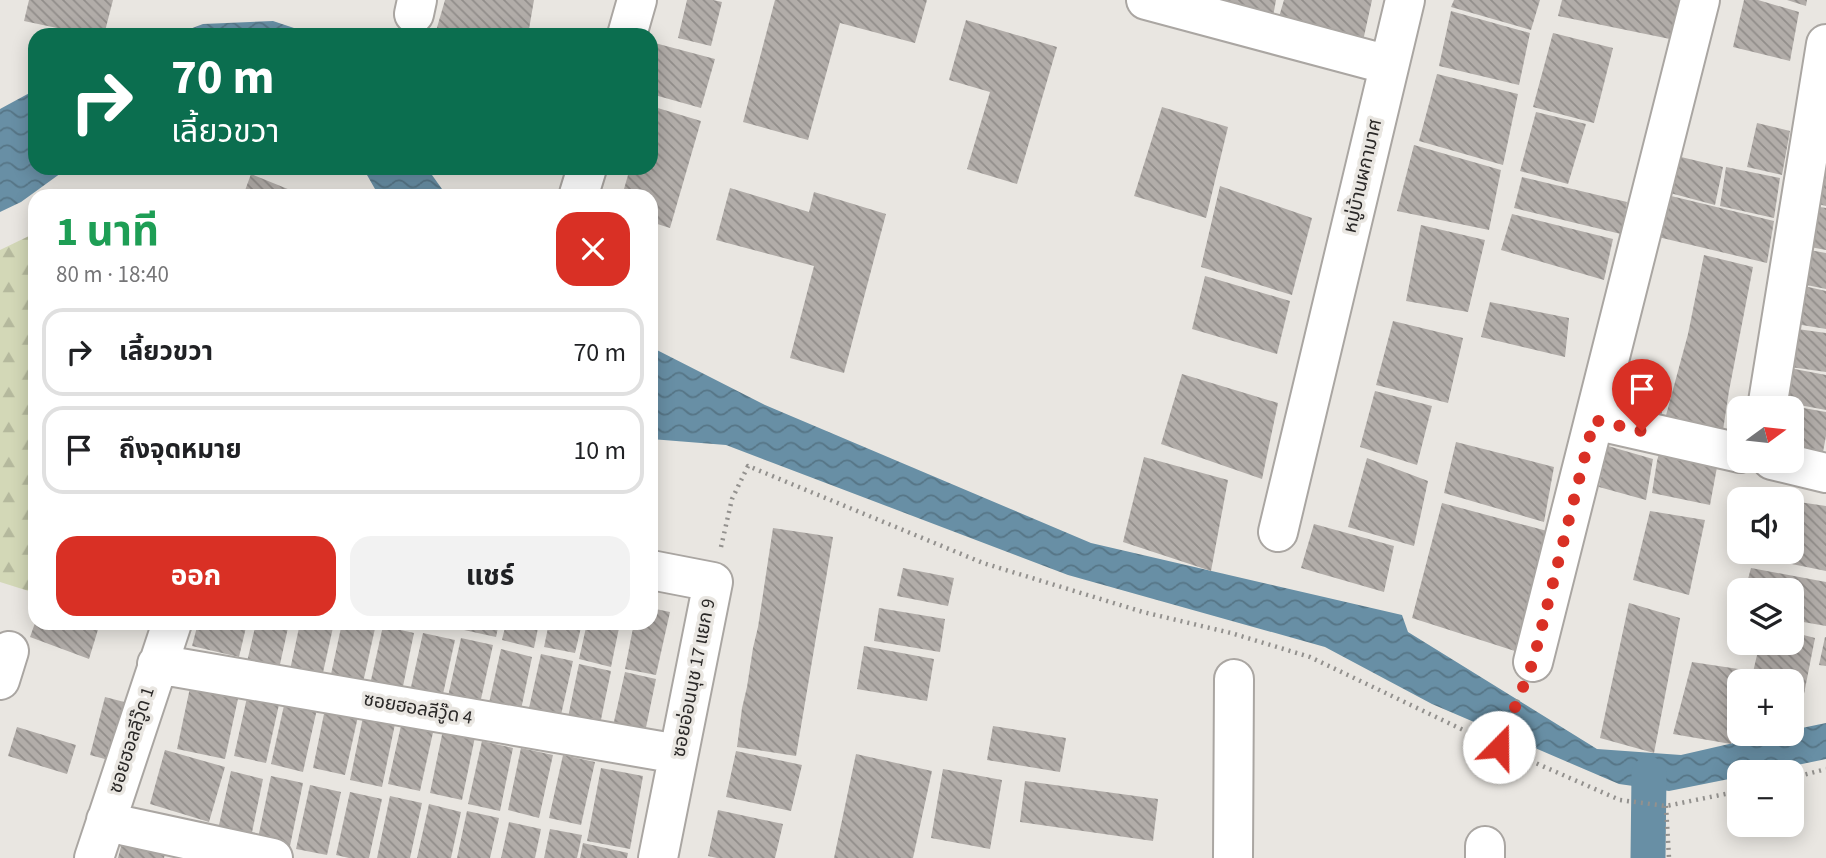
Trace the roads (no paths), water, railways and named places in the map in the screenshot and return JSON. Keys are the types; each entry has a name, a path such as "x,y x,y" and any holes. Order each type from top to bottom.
{"street":[{"path":"629,28 637,0"},
{"path":"1146,0 1389,65"},
{"name":"หมู่บ้านผกามาศ","path":"1278,532 1405,0"},
{"path":"1533,662 1699,0"},
{"path":"1769,396 1826,44"},
{"path":"1594,420 1727,450"},
{"path":"1804,467 1826,472"},
{"name":"ซอยอ่อนนุช 17 แยก 9","path":"658,571 713,582 658,858"},
{"name":"ซอยฮอลลีวู๊ด 1","path":"94,858 169,630"},
{"name":"ซอยฮอลลีวู๊ด 4","path":"157,664 678,754"},
{"path":"1233,858 1234,680"},
{"path":"106,820 272,858"}],"water":[{"path":"273,21 294,28 192,28 203,24"},
{"path":"28,94 28,175 58,175 39,189 28,189 28,197 0,212 0,109"},
{"path":"367,175 432,175 442,189 375,189"},
{"path":"658,351 765,405 1091,543 1402,615 1408,632 1597,749 1681,755 1727,744 1804,746 1804,728 1826,723 1826,759 1804,764 1804,760 1727,760 1727,779 1669,791 1619,784 1432,704 1325,647 1068,575 726,445 658,440"}],"waterway":[{"path":"1648,858 1649,774"}]}
